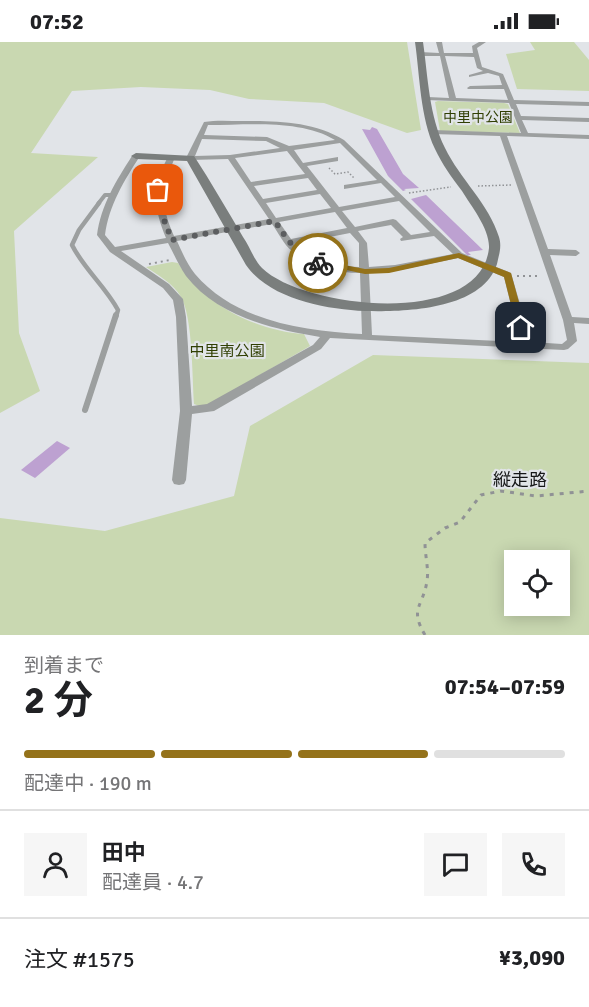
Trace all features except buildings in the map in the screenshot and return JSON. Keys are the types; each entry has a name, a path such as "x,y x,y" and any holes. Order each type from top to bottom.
{"street":[{"path":"439,42 453,100"},
{"path":"483,42 474,47 480,68 501,75 525,135"},
{"path":"190,158 258,272 283,289 318,302 367,308 407,308 445,300 476,284 490,267 495,248 491,231 440,149 433,132 420,48 442,54 475,55"},
{"path":"471,76 489,71"},
{"path":"470,88 505,87"},
{"path":"428,99 589,104"},
{"path":"518,118 589,120"},
{"path":"190,158 206,123 301,126 334,134 459,255 508,275 526,345"},
{"path":"433,132 589,136"},
{"path":"171,157 158,190 160,210 180,258 192,277 208,292 240,311 266,322 326,336 564,347 572,341 568,320 502,135"},
{"path":"199,137 267,139 289,149 363,243 367,338"},
{"path":"179,480 186,411 178,299 166,286 113,250 101,235 102,217 112,195 136,156 230,157 342,141"},
{"path":"230,157 289,242 307,258 327,266 365,272 389,270 459,255"},
{"path":"302,165 335,159"},
{"path":"249,185 310,175"},
{"path":"347,187 382,181"},
{"path":"261,201 323,191"},
{"path":"113,250 400,198"},
{"path":"289,242 393,222 405,239 436,233"},
{"path":"543,252 576,253"},
{"path":"568,320 589,321"},
{"path":"186,411 210,408 317,347 326,336"}],"lane":[{"path":"85,410 118,310 114,300 78,261 72,245 79,230 105,195 112,195"}],"path":[{"path":"323,161 335,174 348,172 359,185"},
{"path":"138,266 180,258"},
{"path":"508,275 551,277"},
{"name":"縦走路","path":"425,635 416,623 415,607 427,583 425,543 445,528 460,522 481,495 501,491 536,496 589,490"}],"green space":[{"path":"0,42 407,42 421,130 407,133 324,103 249,99 210,90 141,87 72,91 31,153 98,157 14,231 19,333 40,391 0,413"},
{"path":"530,42 574,42 589,60 589,91 517,89 506,54 535,50"},
{"name":"中里中公園","path":"435,102 508,104 520,133 440,131"},
{"name":"中里南公園","path":"178,263 201,291 232,313 268,327 304,334 310,346 210,404 202,407 194,404 190,333 185,307 174,288 146,267"},
{"path":"373,355 589,363 589,635 0,635 0,518 105,531 234,496 250,426"}],"way so far":[{"path":"158,190 160,210 172,240 275,221 294,248 318,263"}],"route":[{"path":"318,263 365,272 389,270 459,255 508,275 521,328"}]}
